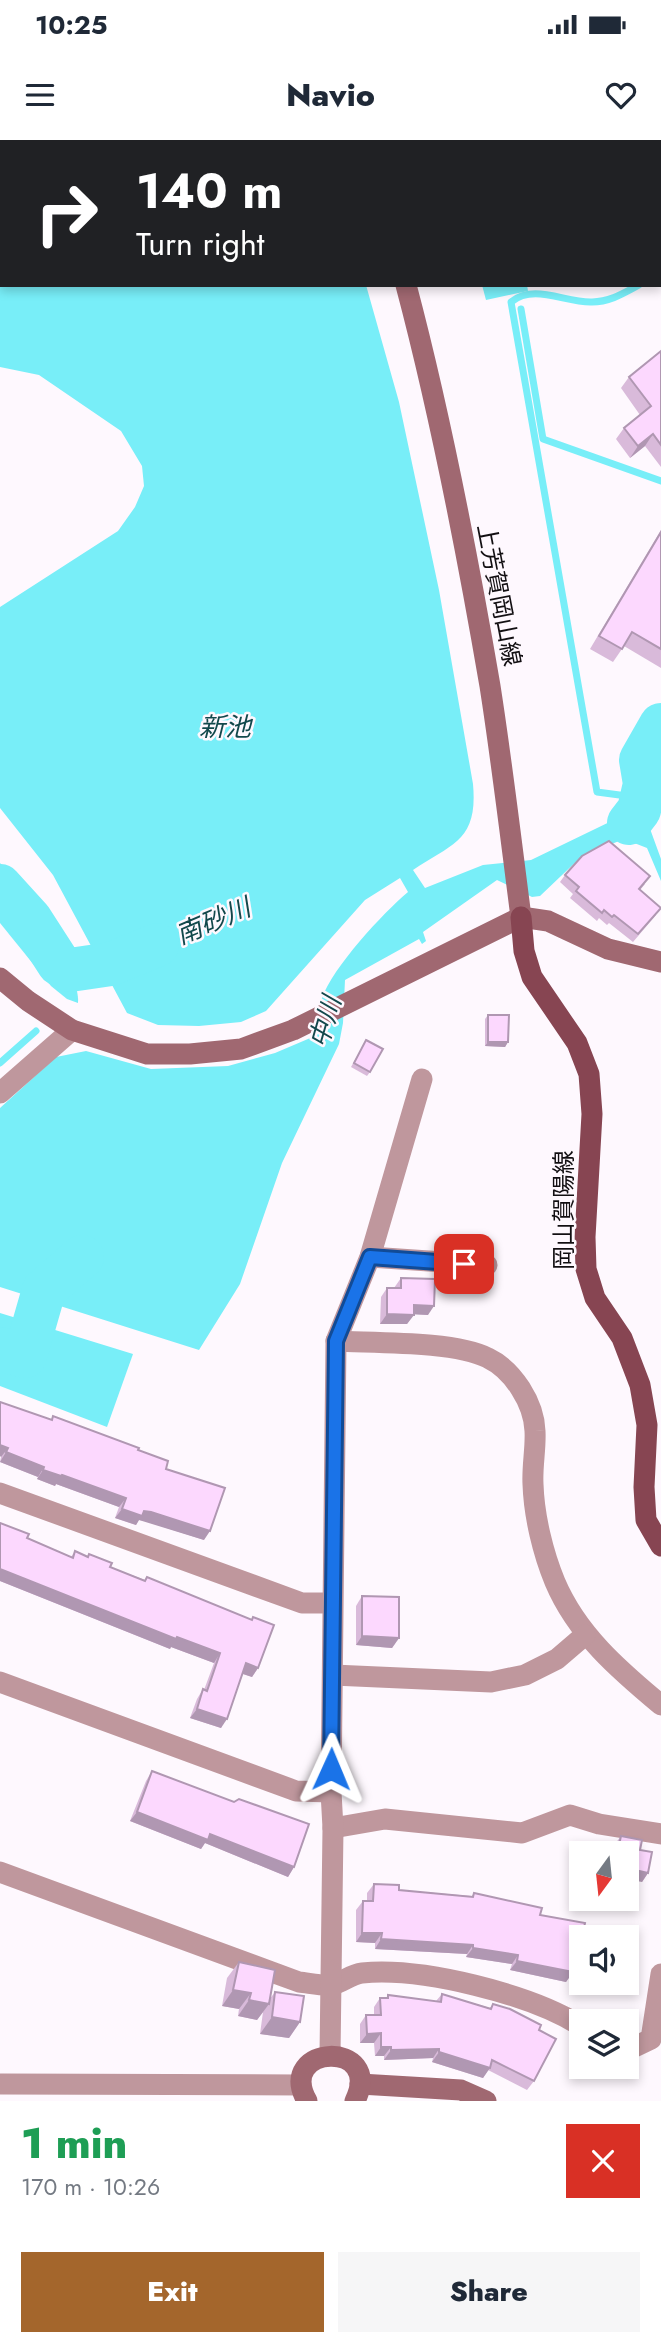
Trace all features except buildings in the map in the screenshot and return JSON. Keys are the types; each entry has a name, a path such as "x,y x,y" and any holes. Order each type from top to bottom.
{"main road":[{"name":"岡山賀陽線","path":"521,911 524,951 532,977 577,1043 589,1074 592,1114 585,1237 586,1269 595,1298 622,1338 640,1385 647,1425 644,1487 646,1520 661,1546"}],"street":[{"name":"上芳賀岡山線","path":"407,287 448,468 490,687 521,911"},
{"path":"0,978 28,1001 72,1030 147,1054 190,1054 242,1049 315,1019 521,911 608,949 661,962"},
{"path":"0,1093 72,1030"},
{"path":"330,2054 336,1341 370,1257 422,1079"},
{"path":"370,1257 487,1265"},
{"path":"336,1341 456,1348 489,1358 516,1380 535,1428 533,1485 540,1531 555,1583 585,1635 621,1672 661,1706"},
{"path":"0,1493 302,1603 332,1603"},
{"path":"333,1675 491,1682 525,1675 557,1659 585,1635"},
{"path":"0,1682 296,1791 331,1792"},
{"path":"333,1828 385,1819 522,1833 570,1815 600,1824 661,1834"},
{"path":"0,1872 299,1982 331,1985 359,1973 410,1974 456,1980 509,1995 569,2019"},
{"path":"639,2044 650,2039 661,1974"},
{"path":"0,2084 304,2093 303,2076 313,2061 330,2054 340,2056 355,2067 358,2093 403,2086 461,2090 486,2101"},
{"path":"403,2086 431,2101"}],"water":[{"name":"新池","path":"0,287 367,287 399,402 439,590 473,784 474,803 467,829 451,846 413,870 425,888 483,865 531,860 624,815 639,787 639,776 634,763 644,770 651,782 649,792 659,798 649,826 661,859 661,881 647,848 624,839 582,856 540,896 532,897 497,880 423,932 426,941 422,944 419,939 345,980 339,1044 282,1163 240,1284 199,1350 0,1287 0,1108 56,1057 86,1051 151,1069 228,1066 275,1053 315,1036 322,998 337,971 373,927 408,892 400,878 365,900 266,1011 241,1022 199,1026 158,1025 127,1013 53,875 0,808 0,607 118,531 135,507 144,486 142,466 121,431 39,375 0,367"},
{"path":"483,287 527,287 528,291 486,300"},
{"path":"0,863 35,910 60,951 70,971 78,1003 67,999 51,986 0,923"},
{"path":"0,1313 133,1354 107,1427 0,1386"}],"waterway":[{"path":"635,287 599,302 582,302 540,294 530,294 511,302 597,792 642,798"},
{"path":"521,309 543,439 661,481"},
{"name":"中川","path":"629,823 639,810 645,784 641,760 661,725"},
{"name":"南砂川","path":"0,886 30,919 59,964 70,970 111,964 157,945"},
{"path":"0,1063 36,1031"},
{"name":"中川","path":"0,1349 25,1356 44,1290 82,1257"}],"route":[{"path":"331,1769 336,1341 370,1257 464,1264"}]}
